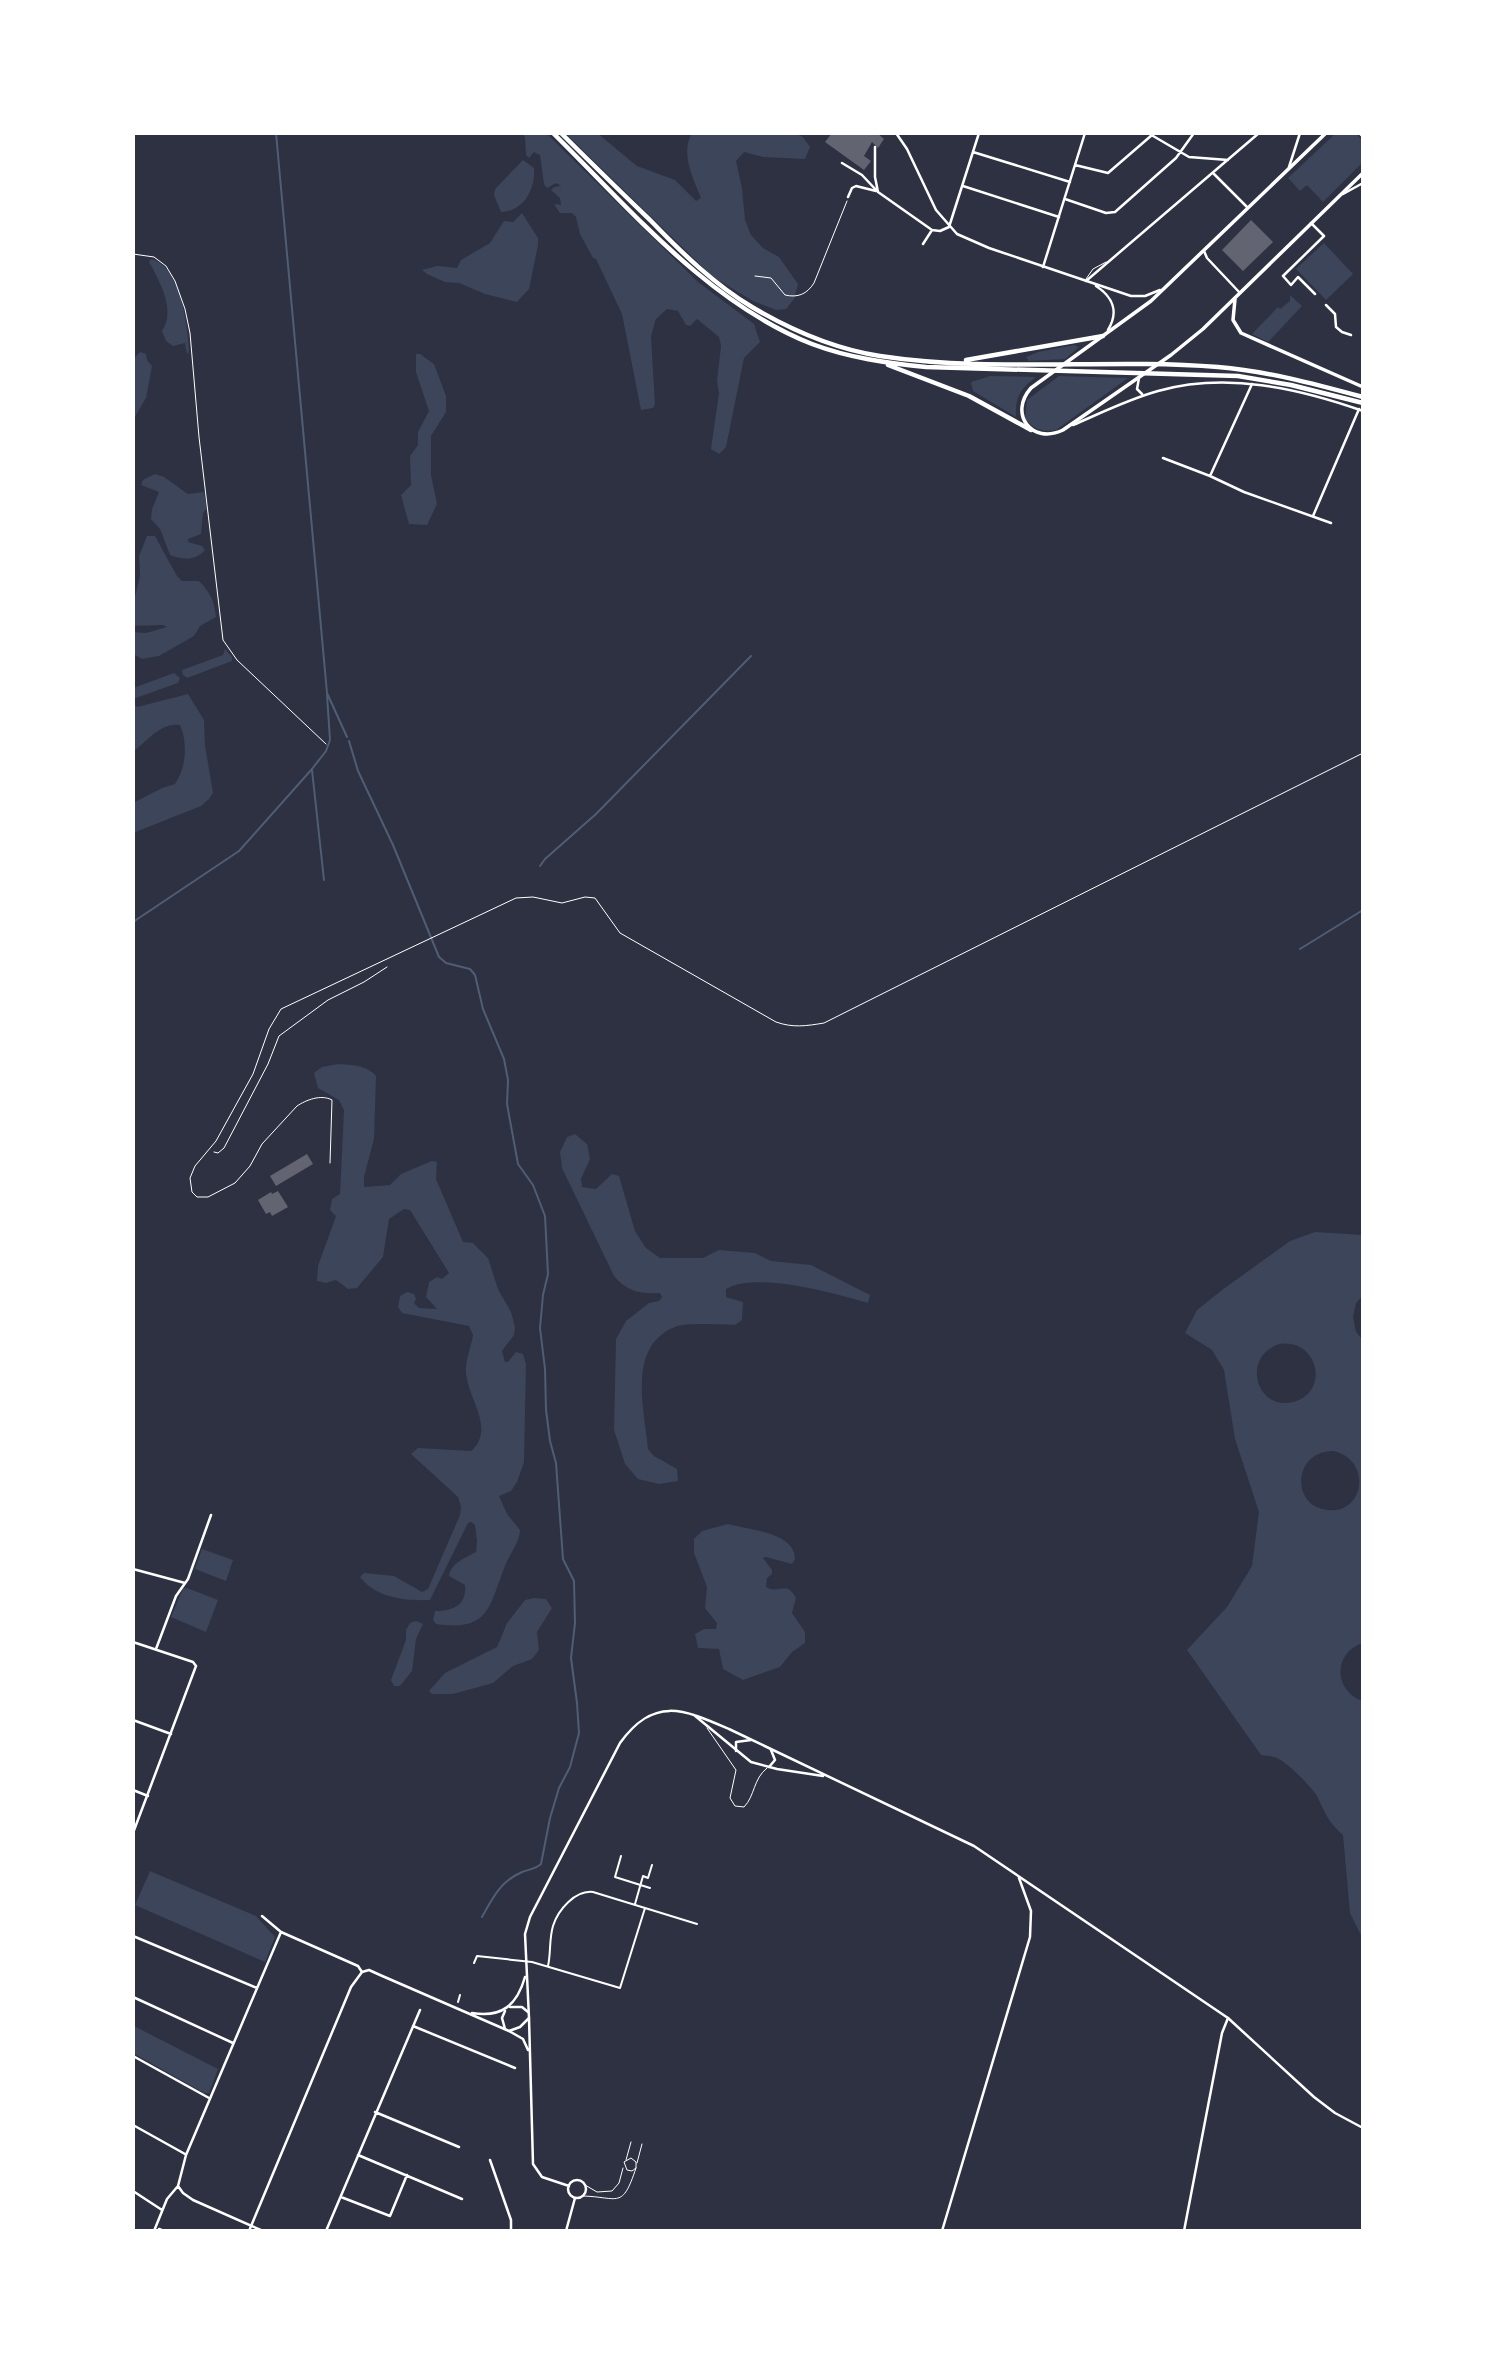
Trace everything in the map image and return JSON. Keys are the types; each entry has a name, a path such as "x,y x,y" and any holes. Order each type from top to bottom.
{"highway":[{"path":"553,133 714,289 749,313 811,344 946,385 1031,430"},
{"path":"561,133 715,281 751,307 788,326 838,346 878,356 955,362 1218,367 1295,379 1363,397"},
{"path":"955,362 1103,336"},
{"path":"877,362 926,368 1212,374 1260,379 1363,403"}],"main road":[{"path":"1326,133 1149,303 1026,393 1022,412 1031,430 1056,434 1073,425 1187,343 1363,173"},
{"path":"1236,297 1233,320 1241,333 1363,387"}],"street":[{"path":"896,133 907,149 936,210 949,226 971,241 1093,284 1139,297 1152,294 1166,286"},
{"path":"842,163 862,175 878,192 932,230 940,231 949,226 979,133"},
{"path":"1043,267 1085,133"},
{"path":"1065,199 1108,213 1113,212 1181,152 1194,133"},
{"path":"1086,281 1259,133"},
{"path":"1289,169 1300,133"},
{"path":"1075,165 1108,173 1150,134 1192,158 1228,160"},
{"path":"875,147 875,182 878,192"},
{"path":"973,152 1070,181"},
{"path":"1214,174 1247,207"},
{"path":"1337,197 1363,183"},
{"path":"848,197 856,186 878,192"},
{"path":"963,186 1059,217"},
{"path":"1311,223 1324,236 1283,276 1291,285 1298,277 1315,293"},
{"path":"923,244 932,230"},
{"path":"1203,251 1240,293"},
{"path":"1093,284 1109,296 1114,309 1111,324 1103,336"},
{"path":"1325,305 1335,314 1336,327 1352,335"},
{"path":"1139,378 1136,385 1138,392 1149,393"},
{"path":"1073,425 1149,393 1195,383 1252,384 1361,410 1313,516"},
{"path":"1210,476 1252,384"},
{"path":"1163,458 1241,491 1331,523"},
{"path":"156,1649 177,1595 186,1583 211,1515"},
{"path":"133,1569 186,1583"},
{"path":"133,1642 193,1662 195,1665 133,1833"},
{"path":"569,2186 544,2178 533,2167 525,1934 530,1917 625,1736 639,1722 655,1714 676,1710 691,1713 751,1740 956,1836 1228,2018 1314,2097 1335,2113 1363,2128"},
{"path":"691,1713 751,1762 831,1778"},
{"path":"133,1720 171,1734"},
{"path":"736,1751 736,1742 751,1740"},
{"path":"769,1767 775,1760 771,1750"},
{"path":"133,1790 148,1796"},
{"path":"621,1856 615,1877 650,1888"},
{"path":"634,1905 643,1876 648,1878 652,1865"},
{"path":"942,2231 1030,1937 1031,1911 1019,1878"},
{"path":"548,1966 553,1925 573,1897 588,1891 697,1924"},
{"path":"474,1962 477,1956 532,1962 620,1988 645,1908"},
{"path":"262,1916 281,1932 358,1966 362,1972"},
{"path":"154,2231 168,2197 178,2186 186,2155 209,2098 281,1932"},
{"path":"133,1936 257,1988"},
{"path":"249,2231 351,1987 362,1972 369,1970 507,2030 523,2039 529,2053"},
{"path":"468,2013 484,2015 505,2011 519,1996 526,1974"},
{"path":"458,2001 460,1995"},
{"path":"133,1997 233,2043"},
{"path":"510,2007 522,2007 528,2012"},
{"path":"326,2231 420,2010"},
{"path":"505,2011 502,2018 507,2030"},
{"path":"507,2030 520,2027 529,2018"},
{"path":"1184,2231 1222,2033 1228,2018"},
{"path":"413,2026 514,2068"},
{"path":"133,2056 209,2098"},
{"path":"375,2112 459,2147"},
{"path":"133,2125 186,2155"},
{"path":"358,2155 462,2199"},
{"path":"490,2160 511,2219 511,2231"},
{"path":"340,2197 390,2216 408,2175"},
{"path":"569,2186 578,2180 585,2185 583,2196 575,2198"},
{"path":"178,2186 193,2200 263,2231"},
{"path":"569,2186 569,2192 575,2198"},
{"path":"133,2191 162,2210"},
{"path":"566,2231 575,2198"},
{"path":"159,2229 164,2231"}],"lane":[{"path":"330,1163 332,1100 327,1098 303,1102 262,1144 250,1166 235,1184 208,1197 197,1197 192,1192 190,1178 195,1166 216,1141 253,1074 269,1029 281,1009 516,898 533,897 562,903 595,898 620,933 644,948 776,1022 790,1027 805,1027 824,1023 1363,753"},
{"path":"703,1723 736,1770 730,1798 735,1806 744,1807 748,1803 757,1778 769,1767"},
{"path":"585,2185 597,2192 612,2192 619,2183 631,2142"},
{"path":"583,2196 609,2200 619,2198 629,2188 642,2144"},
{"path":"625,2160 633,2159 636,2167"},
{"path":"624,2166 628,2171 636,2167"}],"path":[{"path":"755,276 771,278 785,295 805,293 814,282 848,197"},
{"path":"133,254 154,257 166,266 186,309 223,640 237,660 326,744"},
{"path":"210,1149 218,1153 224,1148 281,1034 328,1000 387,967"}],"shaded area":[{"path":"523,133 546,133 698,282 754,324 760,342 744,358 726,447 719,454 711,449 719,393 719,337 697,319 690,326 686,325 678,311 667,309 656,319 651,336 655,404 653,408 641,410 622,314 596,259 580,234 576,217 572,213 560,213 554,204 561,205 560,198 551,190 561,186 556,183 547,188 544,184 540,155 534,152 529,158 526,155"},
{"path":"565,133 597,133 637,166 675,180 696,201 701,198 687,157 692,133 794,133 803,137 810,147 805,159 763,157 744,152 736,161 745,220 751,235 763,248 779,257 798,284 794,299 786,309 776,310 753,301 713,277"},
{"path":"1336,133 1355,133 1363,141 1363,162 1323,202 1307,185 1300,191 1288,178"},
{"path":"523,160 534,168 533,184 522,204 501,212 494,195 495,189"},
{"path":"522,213 538,238 538,245 529,289 517,302 485,294 459,283 445,282 422,270 437,266 457,268 461,260 490,243 504,221 513,222"},
{"path":"1324,243 1353,274 1326,300 1296,269"},
{"path":"151,259 161,264 169,273 181,298 187,327 187,354 185,343 173,346 166,341 162,331 166,323 167,305 162,287 149,262"},
{"path":"1290,295 1302,306 1268,342 1252,334 1278,307 1280,309 1290,301"},
{"path":"1074,345 1079,347 1065,359 1029,361 1026,357 1038,352"},
{"path":"140,352 146,354 152,366 146,398 133,420 133,359"},
{"path":"416,354 434,364 446,396 446,412 431,436 431,475 437,504 427,525 409,524 401,495 411,485 410,456 418,445 418,432 429,411 416,372"},
{"path":"990,376 1036,377 1020,394 1016,404 1016,417 973,391 971,382"},
{"path":"1059,376 1128,378 1056,430 1047,431 1032,426 1025,419 1027,400"},
{"path":"155,474 188,494 204,492 207,508 203,513 201,534 188,539 188,542 202,546 205,550 193,558 184,559 170,555 160,529 151,519 159,492 141,485 143,480"},
{"path":"147,536 155,536 182,581 199,581 203,585 211,597 216,617 200,626 194,636 159,656 142,659 133,654 133,632 146,633 167,627 133,626 133,605 140,576 139,556"},
{"path":"225,649 232,661 187,678 183,675 182,670 223,655"},
{"path":"174,673 180,678 178,683 133,699 133,688"},
{"path":"188,694 204,720 213,793 201,806 133,833 133,803 175,784 182,771 185,747 180,725 173,725 155,733 133,752 133,703 137,707"},
{"path":"338,1064 363,1068 376,1076 374,1139 364,1187 390,1185 401,1174 432,1161 437,1162 436,1179 463,1242 473,1243 488,1258 498,1289 511,1312 515,1327 514,1335 502,1351 505,1362 516,1352 523,1354 526,1364 524,1462 511,1491 499,1496 507,1514 520,1530 519,1535 485,1613 467,1624 436,1624 433,1620 435,1611 453,1608 464,1598 465,1585 449,1576 456,1564 476,1552 475,1525 471,1522 468,1523 430,1600 392,1597 374,1590 360,1577 364,1573 394,1576 422,1592 428,1589 461,1507 458,1497 411,1454 418,1448 471,1451 478,1442 481,1424 466,1373 473,1335 469,1326 402,1313 398,1307 400,1296 407,1292 414,1294 414,1303 419,1308 437,1309 426,1297 429,1282 437,1277 442,1279 449,1273 410,1210 404,1209 389,1219 383,1257 357,1288 348,1289 336,1280 326,1283 317,1281 318,1266 336,1216 330,1210 332,1199 340,1194 344,1110 339,1100 318,1088 314,1073 322,1067"},
{"path":"575,1134 587,1144 590,1159 581,1179 582,1187 596,1189 612,1174 619,1176 635,1231 646,1248 660,1258 703,1258 719,1250 755,1253 771,1261 811,1265 870,1295 868,1303 796,1286 756,1282 739,1284 726,1289 726,1297 743,1302 742,1320 735,1325 681,1325 660,1336 650,1348 644,1363 642,1380 648,1449 654,1456 677,1469 678,1481 659,1484 638,1479 625,1464 614,1430 616,1339 626,1321 649,1303 659,1301 662,1297 660,1293 629,1289 614,1276 562,1168 560,1152 567,1137"},
{"path":"1315,1232 1363,1235 1363,1295 1356,1303 1353,1317 1356,1332 1363,1340 1363,1643 1346,1654 1340,1672 1346,1689 1363,1701 1363,1939 1350,1913 1343,1835 1331,1823 1315,1794 1300,1776 1277,1758 1261,1755 1187,1650 1227,1607 1252,1566 1259,1512 1235,1439 1224,1370 1212,1350 1185,1333 1197,1310 1290,1241","holes":["1279,1344 1293,1344 1303,1349 1311,1357 1315,1367 1312,1388 1305,1397 1293,1402 1280,1403 1270,1399 1262,1391 1258,1381 1260,1360 1267,1351","1333,1451 1346,1456 1354,1464 1359,1485 1350,1504 1340,1509 1328,1510 1316,1507 1307,1500 1301,1479 1310,1460 1320,1453"]},
{"path":"728,1524 779,1538 793,1550 795,1559 792,1564 763,1558 772,1570 766,1587 786,1588 792,1592 796,1598 792,1613 805,1632 805,1643 792,1652 780,1667 743,1680 723,1669 719,1649 698,1648 695,1634 704,1629 716,1629 717,1623 705,1608 707,1587 694,1553 694,1539 702,1531"},
{"path":"202,1549 233,1560 226,1581 195,1569"},
{"path":"187,1588 218,1600 206,1632 171,1617 183,1589"},
{"path":"546,1599 552,1608 537,1632 539,1650 532,1659 513,1666 493,1683 453,1694 432,1694 429,1691 445,1673 497,1647 507,1623 525,1600"},
{"path":"416,1621 423,1624 416,1639 412,1671 400,1686 394,1686 391,1680 406,1640 406,1630 410,1623"},
{"path":"150,1871 256,1916 275,1937 265,1962 135,1905"},
{"path":"134,2026 218,2069 209,2093 204,2093 133,2053"}],"building":[{"path":"832,133 877,133 884,139 878,148 872,142 864,156 871,161 864,170 825,142"},
{"path":"1251,220 1273,242 1243,271 1222,250"},
{"path":"307,1154 313,1164 276,1186 270,1176"},
{"path":"278,1191 288,1207 272,1216 270,1212 266,1214 258,1200"}],"waterway":[{"path":"276,133 327,693 347,737"},
{"path":"540,866 596,814 751,656"},
{"path":"133,922 239,851 312,769 326,751 330,740 327,695"},
{"path":"349,741 358,771 393,845 439,957 446,963 470,969 475,975 483,1009 504,1059 508,1080 507,1104 518,1164 533,1185 545,1216 548,1274 540,1328 546,1410 556,1463 563,1559 574,1581 575,1623 571,1658 579,1733 570,1767 559,1788 550,1818 541,1864 507,1881 482,1917"},
{"path":"312,770 324,880"},
{"path":"1300,949 1363,910"}]}
